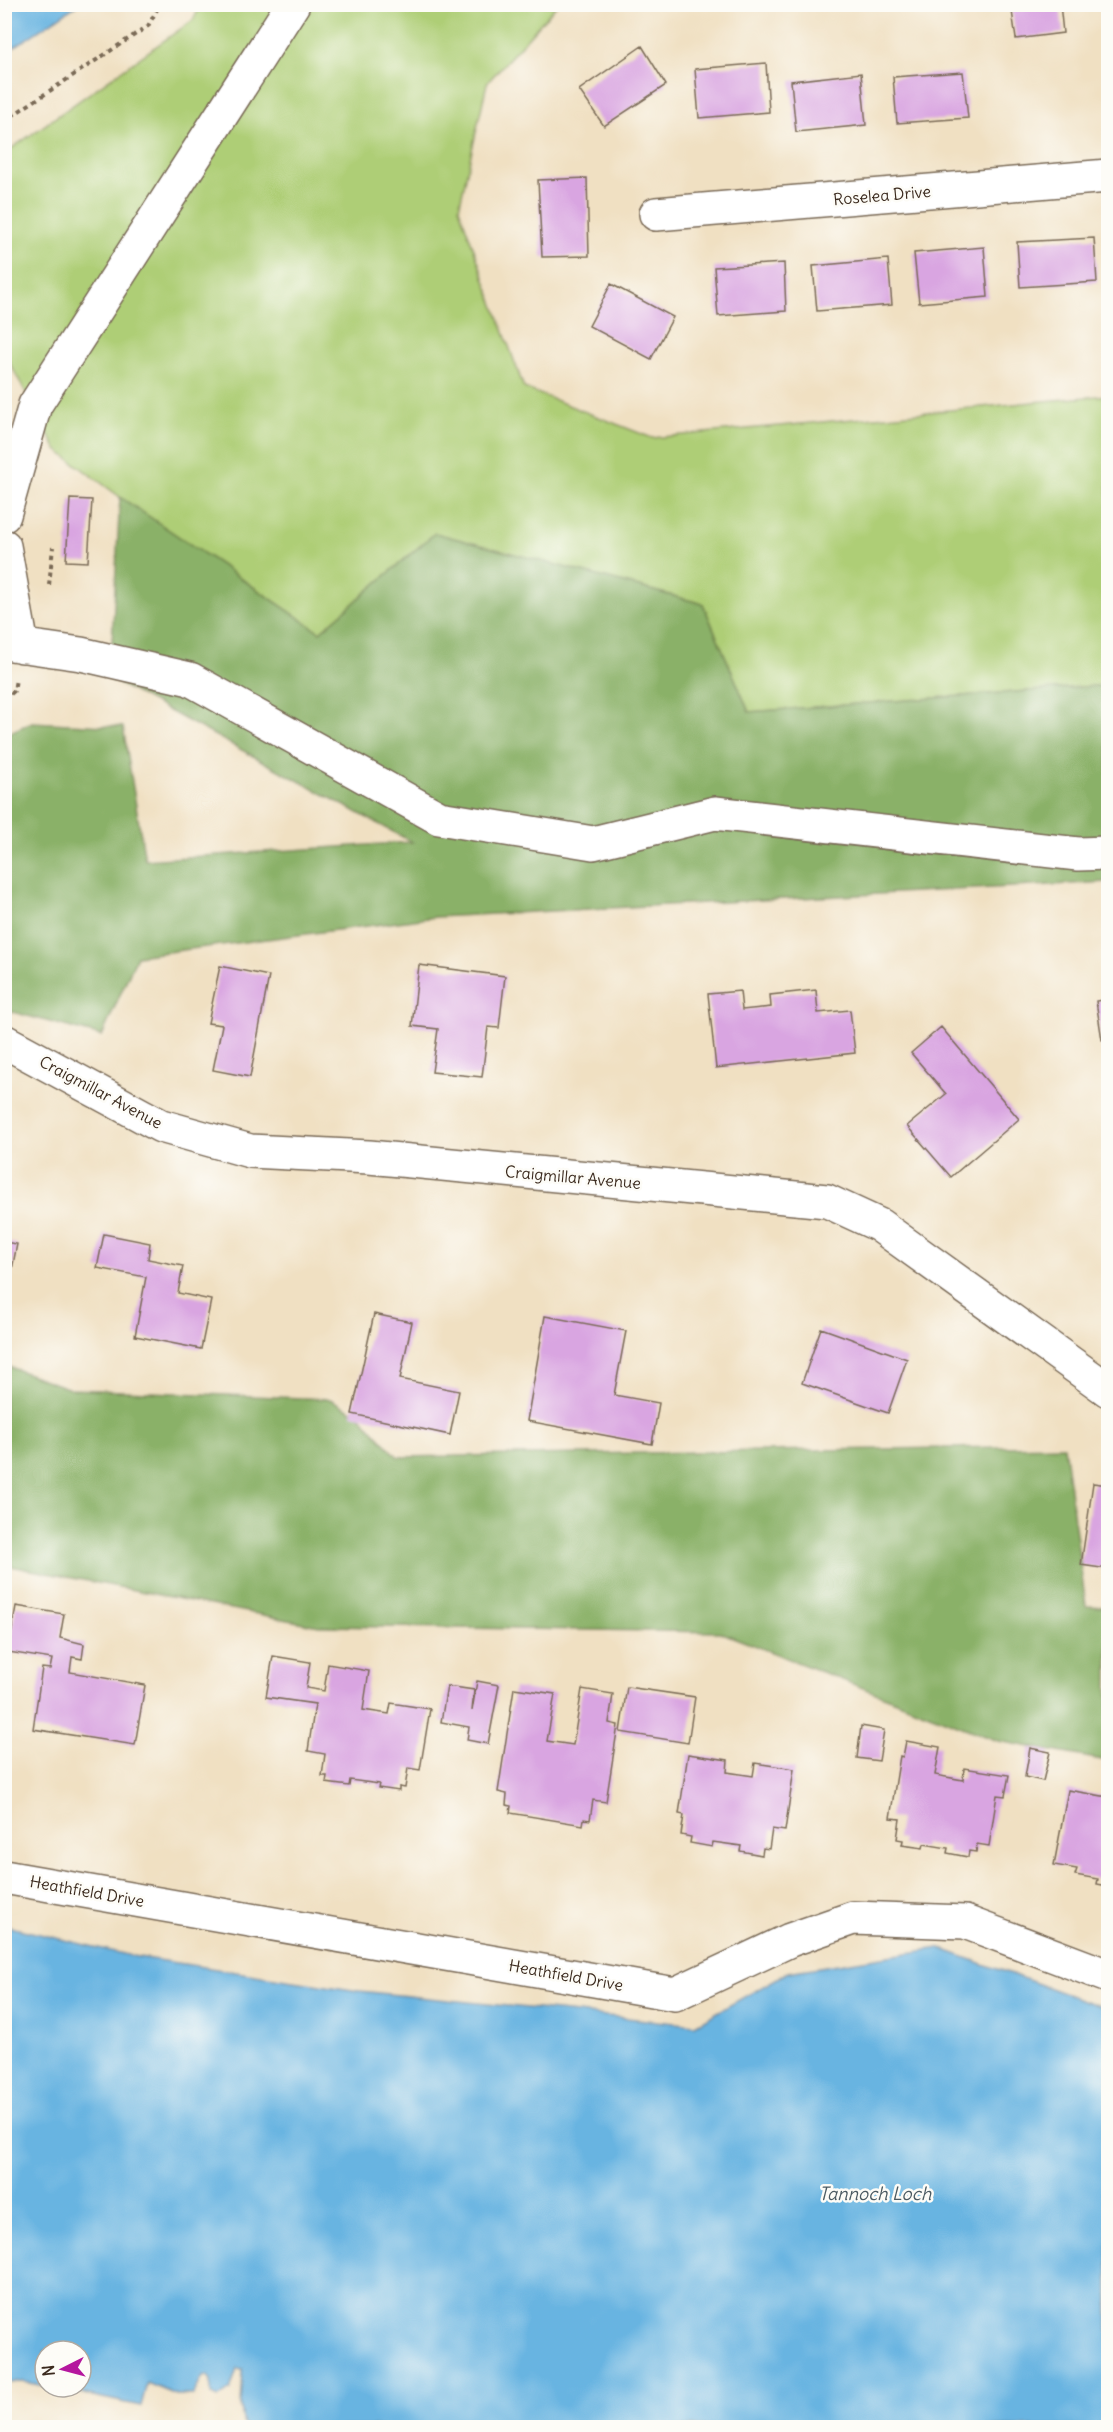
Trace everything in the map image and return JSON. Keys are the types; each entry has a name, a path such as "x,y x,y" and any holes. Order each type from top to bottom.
{"street":[{"path":"4,515 35,405 293,4"},
{"name":"Roselea Drive","path":"656,214 1108,176"},
{"path":"4,546 13,644 81,654 190,679 439,818 593,843 715,813 1078,854 1108,853"},
{"name":"Craigmillar Avenue","path":"4,1041 161,1126 249,1151 369,1157 827,1201 879,1225 1108,1390"},
{"name":"Heathfield Drive","path":"4,1877 675,1994 790,1940 853,1918 965,1922 1108,1976"}],"path":[{"path":"4,121 148,26 160,4"}],"green space":[{"path":"201,5 557,5 487,83 459,208 524,388 652,438 1108,395 1108,685 749,712 703,604 435,533 320,632 120,497 57,450 5,354 4,154 193,20"},
{"path":"120,497 320,632 435,533 703,604 749,712 1108,685 1108,882 436,917 137,956 102,1036 5,1010 4,735 32,722 123,727 145,860 412,842 110,679"},
{"path":"4,1365 70,1389 330,1399 358,1414 398,1457 1064,1446 1086,1606 1108,1607 1108,1761 998,1741 720,1632 319,1626 5,1565"}],"water":[{"path":"5,4 77,4 77,5 5,53"},
{"name":"Tannoch Loch","path":"10,1927 132,1956 359,1991 695,2025 788,1972 939,1948 1108,2009 1108,2427 244,2427 241,2406 243,2370 237,2369 230,2390 219,2398 211,2395 211,2380 207,2375 203,2377 193,2395 176,2395 147,2383 141,2406 93,2396 93,2339 33,2339 33,2384 5,2383 4,1928"}],"building":[{"path":"1011,4 1060,4 1063,33 1016,39"},
{"path":"642,46 666,85 604,126 579,90"},
{"path":"766,63 769,112 699,118 695,69"},
{"path":"963,72 968,118 897,123 893,77"},
{"path":"861,73 866,125 796,132 791,81"},
{"path":"587,178 589,256 542,257 538,180"},
{"path":"1094,238 1097,282 1020,287 1017,242"},
{"path":"984,247 988,297 919,303 914,253"},
{"path":"888,259 892,305 817,311 813,266"},
{"path":"784,263 786,311 718,316 714,267"},
{"path":"611,284 673,317 651,359 589,326"},
{"path":"70,499 92,500 88,562 66,561"},
{"path":"419,965 505,976 499,1028 488,1027 482,1077 432,1072 438,1029 412,1026"},
{"path":"220,966 269,976 250,1077 213,1070 222,1025 208,1023"},
{"path":"816,990 818,1013 850,1010 855,1053 716,1068 708,994 740,991 742,1010 771,1007 770,995"},
{"path":"1108,999 1108,1039 1102,1040 1096,1001"},
{"path":"941,1027 1019,1119 951,1177 907,1126 946,1094 911,1053"},
{"path":"104,1234 150,1243 148,1259 183,1266 178,1293 211,1300 201,1349 135,1336 146,1277 97,1268"},
{"path":"4,1242 17,1244 7,1295 4,1295"},
{"path":"374,1314 412,1322 400,1379 459,1391 450,1435 352,1414"},
{"path":"545,1316 626,1331 614,1395 659,1403 652,1444 527,1421"},
{"path":"821,1328 907,1359 888,1413 802,1383"},
{"path":"1093,1483 1108,1485 1108,1569 1081,1565"},
{"path":"16,1606 64,1614 60,1638 84,1644 82,1659 72,1657 70,1672 145,1685 135,1745 33,1729 42,1668 50,1669 52,1659 8,1652"},
{"path":"273,1656 310,1662 306,1688 324,1691 328,1664 369,1671 363,1710 389,1714 391,1703 430,1709 420,1770 408,1768 405,1788 399,1787 399,1791 378,1788 379,1784 350,1780 349,1786 326,1783 327,1776 322,1776 325,1754 308,1751 315,1704 266,1697"},
{"path":"477,1681 499,1685 488,1744 467,1740 469,1727 441,1722 447,1686 474,1690 472,1711"},
{"path":"627,1687 695,1697 688,1743 620,1732"},
{"path":"514,1688 555,1694 547,1741 573,1745 582,1689 613,1694 609,1723 618,1725 606,1802 593,1800 590,1820 584,1819 583,1825 510,1813 511,1806 506,1805 507,1794 498,1792"},
{"path":"861,1726 884,1730 879,1761 857,1758"},
{"path":"906,1741 940,1747 935,1775 963,1780 964,1768 1009,1775 1005,1796 997,1795 989,1846 977,1844 976,1852 969,1851 968,1857 947,1853 948,1848 924,1844 923,1848 902,1845 903,1840 897,1839 900,1819 890,1818 900,1756 903,1757"},
{"path":"1030,1748 1050,1752 1043,1781 1025,1777"},
{"path":"688,1754 728,1760 727,1772 753,1776 755,1763 794,1769 785,1831 772,1829 769,1849 763,1848 762,1855 740,1851 741,1846 713,1842 712,1847 690,1843 691,1837 681,1835 684,1815 679,1814"},
{"path":"1068,1790 1108,1797 1108,1886 1097,1884 1098,1879 1075,1875 1077,1869 1054,1865"}]}
